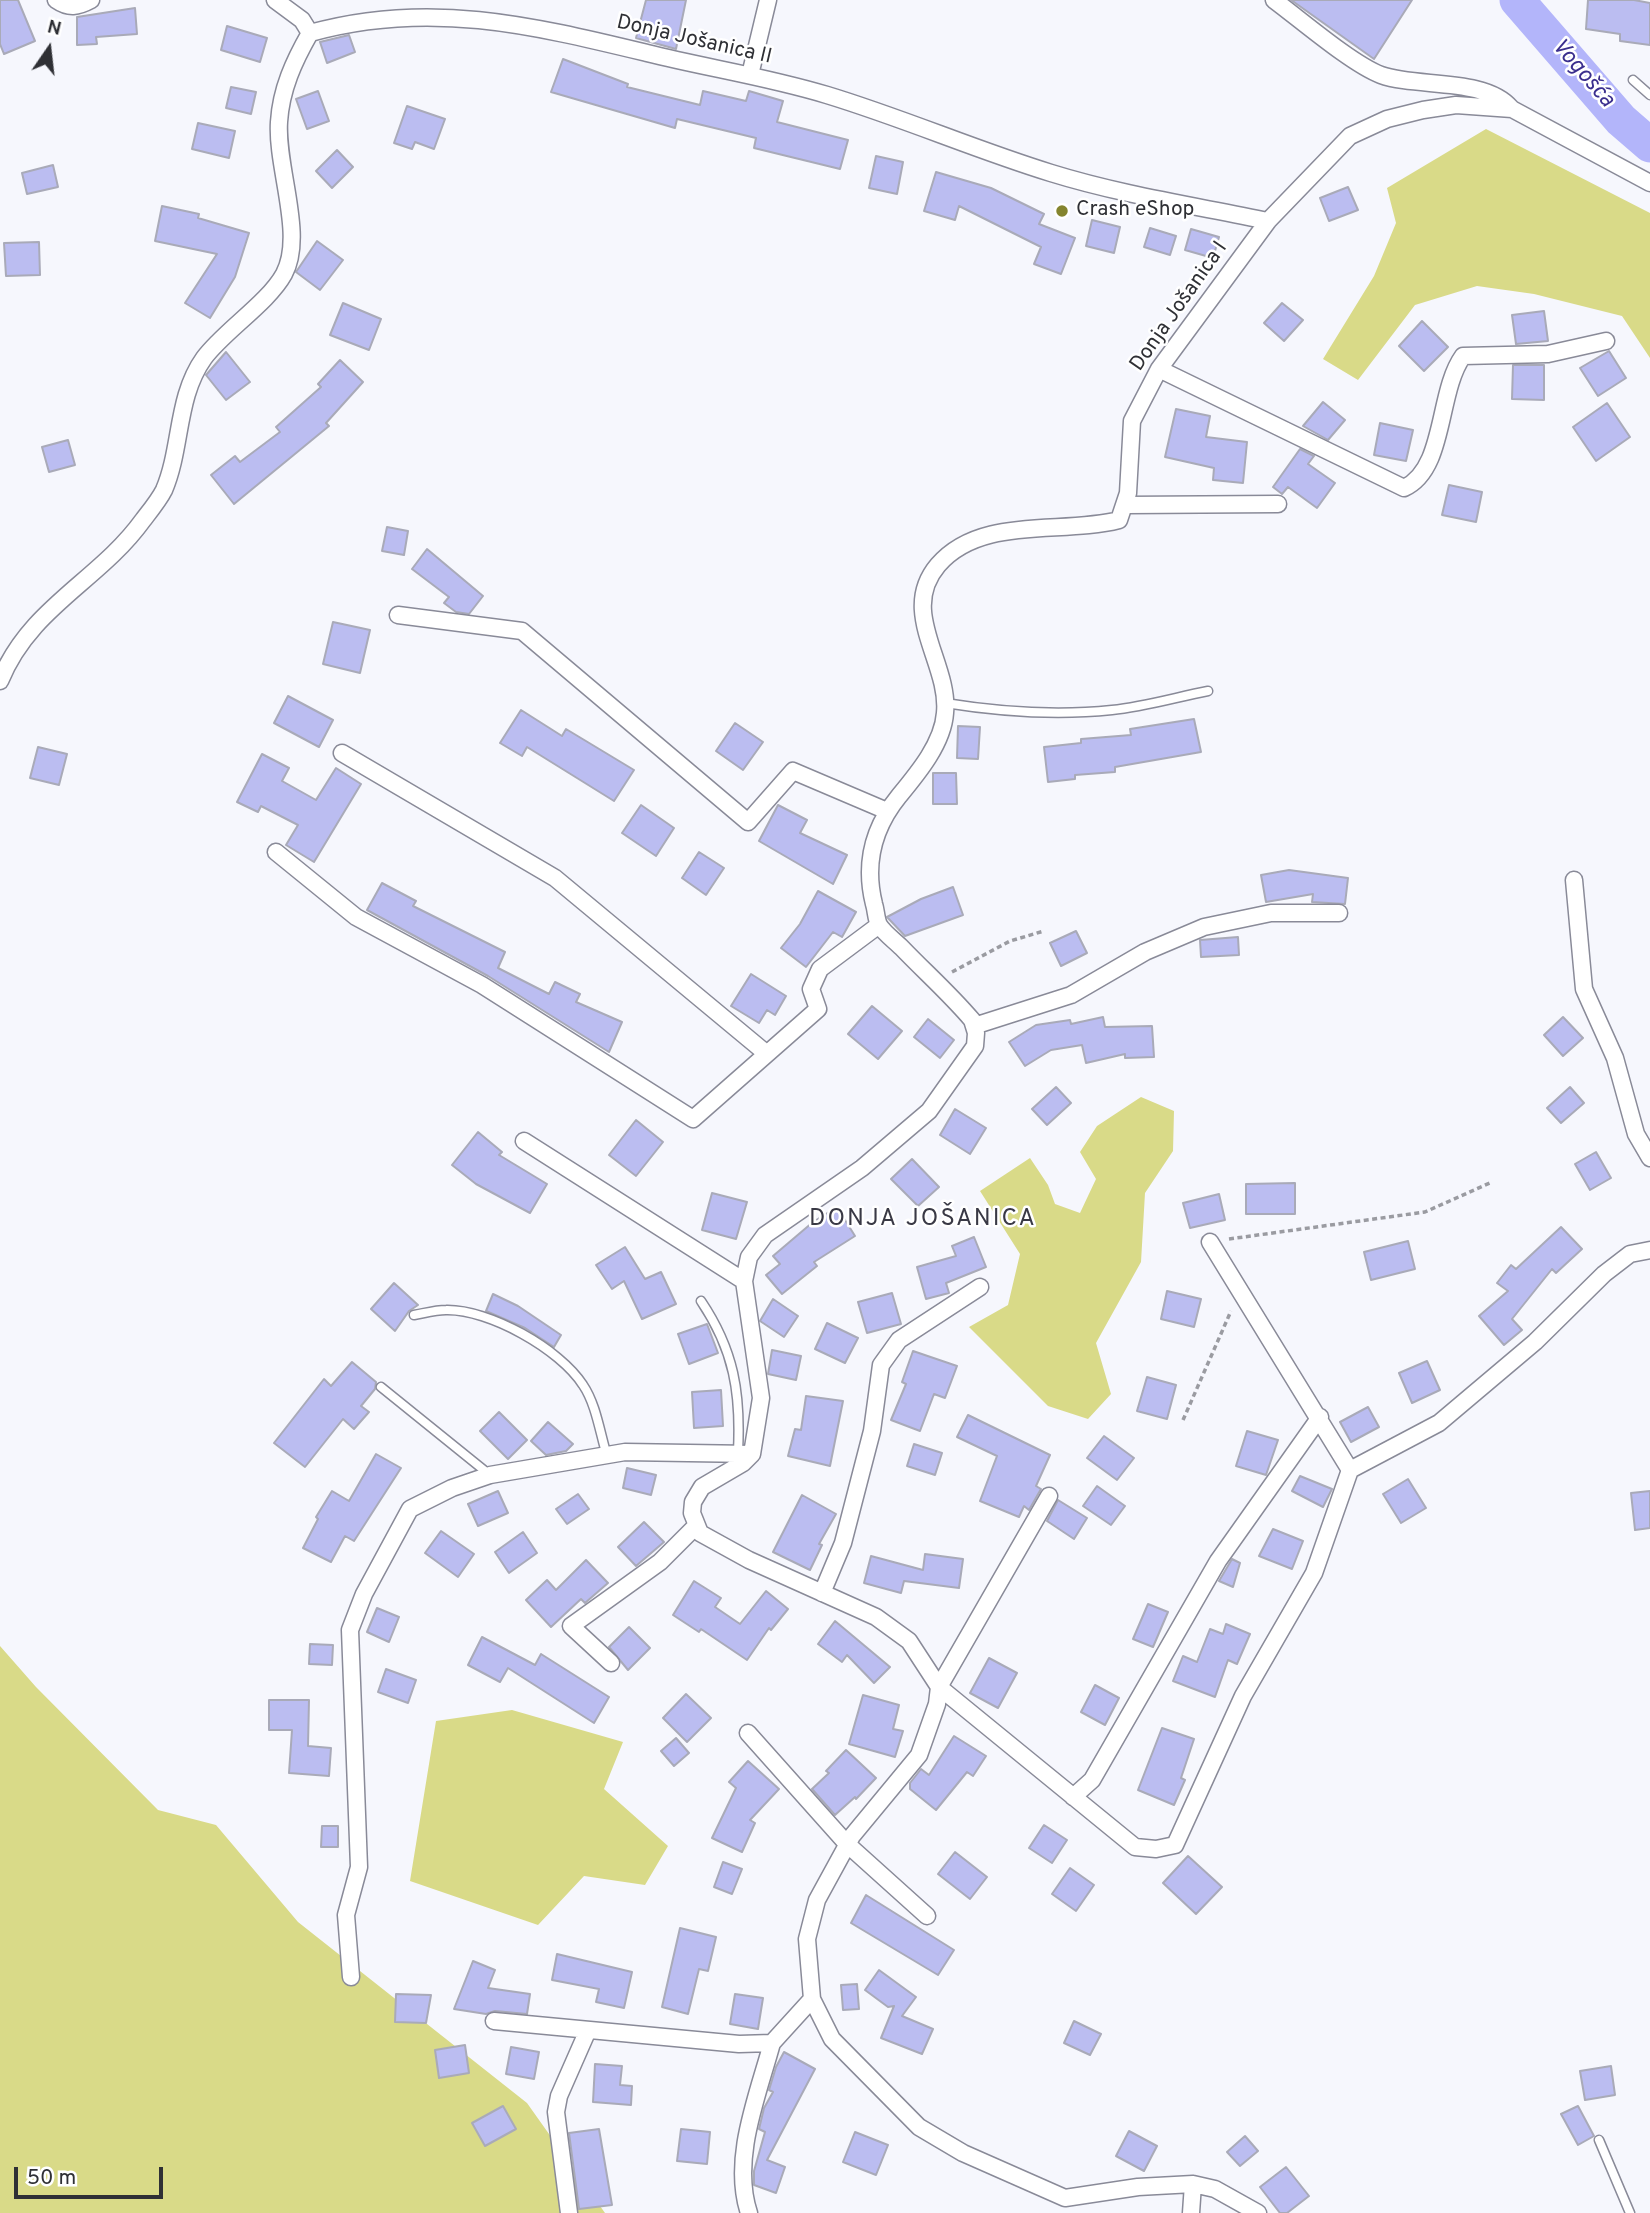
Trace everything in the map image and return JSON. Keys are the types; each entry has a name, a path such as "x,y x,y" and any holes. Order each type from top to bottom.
{"street":[{"path":"56,0 65,6 79,7 91,0"},
{"path":"0,681 29,630 109,558 142,523 164,490 185,398 204,358 284,275 294,247 283,182 279,122 290,66 310,33 302,20 275,0"},
{"path":"750,75 768,0"},
{"path":"1274,0 1381,75 1437,82 1499,98 1512,109 1650,183"},
{"name":"Donja Jošanica II","path":"310,33 370,17 438,13 508,20 750,75 892,116 1052,173 1130,193 1268,220"},
{"name":"Donja Jošanica I","path":"1127,505 1132,421 1159,369 1268,220 1350,136 1387,118 1456,105 1512,109"},
{"path":"1159,369 1404,488 1416,482 1426,469 1452,378 1463,356 1548,354 1606,341"},
{"path":"1278,504 1127,505 1119,520 1093,527 1006,531 976,539 960,547 938,565 929,580 922,605 925,630 945,703 940,733 916,775 887,811 872,850 868,879 879,925 962,1008 974,1026 975,1046 929,1111 862,1168 765,1235 750,1257 744,1281 761,1398 743,1463 702,1487 693,1502 695,1527 700,1533 749,1560 876,1617 909,1641 939,1688 1135,1847 1156,1849 1175,1844 1243,1696 1314,1573 1350,1469 1439,1423 1535,1342 1604,1274 1630,1254 1650,1250"},
{"path":"398,615 522,631 748,821 793,771 887,811"},
{"path":"342,753 555,878 766,1054"},
{"path":"276,852 356,917 482,985 693,1119 818,1009 811,989 820,969 879,925"},
{"path":"1574,880 1584,989 1615,1059 1636,1134 1650,1158"},
{"path":"974,1026 1071,995 1144,952 1204,928 1271,913 1339,913"},
{"path":"524,1141 744,1281"},
{"path":"1210,1241 1350,1469"},
{"path":"822,1593 843,1543 869,1443 881,1365 899,1340 980,1287"},
{"path":"1073,1797 1092,1780 1219,1561 1320,1417"},
{"path":"351,1977 346,1915 359,1867 350,1630 364,1594 410,1509 452,1488 490,1475 625,1452 745,1453"},
{"path":"1049,1496 939,1688 937,1704 919,1755 847,1844 817,1900 807,1939 812,1999 832,2039 919,2127 963,2153 1067,2205 1138,2187 1193,2184 1215,2189 1258,2213"},
{"path":"611,1663 571,1626 660,1562 695,1527"},
{"path":"748,1733 847,1844 927,1916"},
{"path":"749,2213 744,2196 747,2135 772,2043 812,1999"},
{"path":"494,2021 739,2044 772,2043"},
{"path":"569,2213 556,2112 559,2096 588,2029"},
{"path":"1191,2213 1193,2184"}],"lane":[{"path":"1633,80 1650,95"},
{"path":"945,703 1009,713 1050,713 1115,710 1208,691"},
{"path":"701,1301 721,1331 729,1352 738,1393 745,1453"},
{"path":"414,1315 447,1310 478,1314 517,1331 561,1359 584,1385 607,1456"},
{"path":"381,1387 490,1475"},
{"path":"1599,2140 1630,2213"}],"path":[{"path":"934,981 1010,941 1044,931"},
{"path":"1210,1241 1425,1212 1492,1182"},
{"path":"1183,1420 1240,1290"}],"green space":[{"path":"1486,129 1650,213 1650,358 1622,316 1534,294 1477,286 1415,305 1358,380 1323,359 1374,276 1396,223 1387,188"},
{"path":"1141,1097 1174,1111 1173,1151 1145,1193 1141,1262 1096,1343 1111,1394 1088,1419 1048,1406 969,1327 1008,1305 1020,1254 980,1191 1030,1158 1048,1185 1055,1204 1080,1213 1096,1179 1080,1152 1097,1126"},
{"path":"0,1646 36,1687 158,1810 216,1825 298,1922 527,2103 605,2213 0,2213"},
{"path":"512,1710 623,1742 604,1789 668,1846 645,1885 584,1876 538,1925 410,1881 436,1721"}],"building":[{"path":"0,0 18,0 35,41 4,54 0,44"},
{"path":"646,0 686,0 676,49 636,38"},
{"path":"1291,0 1412,0 1374,59"},
{"path":"1588,0 1634,0 1650,3 1650,45 1620,41 1620,34 1586,29"},
{"path":"135,8 137,34 96,37 97,44 77,45 77,17"},
{"path":"227,26 267,38 260,62 221,50"},
{"path":"349,35 355,52 327,63 320,42"},
{"path":"563,59 628,84 627,87 700,105 703,91 746,101 749,91 783,101 777,122 848,140 840,169 754,148 756,138 677,119 675,128 551,92"},
{"path":"231,87 256,92 251,114 226,108"},
{"path":"318,91 329,121 307,129 296,99"},
{"path":"407,106 445,119 434,149 415,142 412,149 394,143"},
{"path":"198,123 235,131 229,158 192,149"},
{"path":"337,150 353,167 332,188 316,171"},
{"path":"876,156 903,162 897,194 869,188"},
{"path":"53,165 58,187 27,194 22,173"},
{"path":"936,172 991,188 1044,214 1039,224 1075,238 1061,274 1034,264 1041,247 959,206 955,220 924,211"},
{"path":"1348,187 1358,210 1329,221 1320,198"},
{"path":"162,206 199,214 198,218 249,233 235,277 210,318 185,303 217,254 155,241"},
{"path":"1092,220 1120,227 1114,253 1086,246"},
{"path":"1150,228 1176,236 1170,255 1144,247"},
{"path":"1191,229 1219,237 1213,258 1185,250"},
{"path":"317,241 343,260 320,290 296,272"},
{"path":"39,242 40,275 6,276 4,243"},
{"path":"343,303 381,319 369,350 330,335"},
{"path":"1282,303 1303,320 1284,341 1264,323"},
{"path":"1544,311 1548,341 1516,344 1512,315"},
{"path":"1422,321 1448,347 1424,371 1399,346"},
{"path":"1609,351 1626,378 1598,396 1580,368"},
{"path":"226,352 250,382 226,400 206,375"},
{"path":"340,360 363,382 326,423 329,426 234,504 211,475 235,456 240,462 280,432 276,427 321,387 318,384"},
{"path":"1513,365 1544,365 1544,400 1512,399"},
{"path":"1323,402 1345,420 1328,440 1303,426"},
{"path":"1607,403 1630,437 1596,461 1573,427"},
{"path":"1176,409 1210,416 1206,437 1247,442 1243,483 1213,480 1214,468 1165,457"},
{"path":"1380,423 1413,430 1406,461 1374,455"},
{"path":"68,440 75,465 49,472 42,447"},
{"path":"1300,449 1314,456 1308,464 1335,483 1317,508 1288,487 1282,494 1273,487"},
{"path":"1449,485 1482,492 1476,522 1442,515"},
{"path":"387,527 408,531 404,555 382,551"},
{"path":"427,549 483,596 469,614 456,612 444,603 449,597 412,569"},
{"path":"333,622 370,630 360,673 323,664"},
{"path":"288,696 333,720 319,747 274,723"},
{"path":"521,710 562,736 566,729 634,770 614,801 527,747 522,756 500,743"},
{"path":"1194,719 1201,752 1115,767 1115,772 1075,775 1075,779 1048,782 1044,747 1081,743 1081,739 1131,735 1130,729"},
{"path":"735,723 763,742 743,770 716,751"},
{"path":"958,726 980,727 978,759 957,758"},
{"path":"38,747 67,754 59,785 30,778"},
{"path":"262,754 289,768 282,781 316,800 336,768 361,784 314,862 286,845 298,825 261,806 258,812 237,802"},
{"path":"933,773 956,773 957,804 933,804"},
{"path":"641,805 674,828 656,856 622,833"},
{"path":"778,805 807,820 800,833 847,855 833,884 759,841"},
{"path":"699,852 724,868 706,895 682,878"},
{"path":"1289,870 1348,878 1345,904 1312,902 1313,894 1266,902 1261,875"},
{"path":"382,883 416,901 413,906 505,952 498,968 549,994 555,982 580,994 576,1002 622,1022 609,1052 488,976 367,910"},
{"path":"953,887 963,915 905,936 887,917 921,899"},
{"path":"818,891 856,912 842,937 833,932 806,967 781,948 800,924"},
{"path":"1076,931 1087,953 1061,966 1050,943"},
{"path":"1238,937 1239,955 1201,957 1200,940"},
{"path":"751,974 786,996 775,1015 767,1010 759,1023 731,1006"},
{"path":"872,1006 902,1031 878,1059 848,1034"},
{"path":"1103,1017 1105,1027 1152,1026 1154,1057 1125,1058 1125,1054 1086,1063 1082,1045 1051,1050 1025,1066 1009,1042 1036,1025 1070,1020 1071,1024"},
{"path":"1563,1017 1583,1038 1563,1056 1544,1035"},
{"path":"928,1019 954,1040 940,1058 914,1037"},
{"path":"1056,1087 1071,1103 1047,1125 1032,1109"},
{"path":"1570,1087 1584,1103 1561,1123 1547,1108"},
{"path":"955,1109 986,1128 970,1154 940,1135"},
{"path":"636,1120 663,1142 636,1176 609,1155"},
{"path":"478,1132 502,1152 499,1155 547,1184 530,1213 476,1184 452,1165"},
{"path":"1596,1152 1611,1178 1590,1190 1575,1164"},
{"path":"912,1159 939,1187 918,1206 891,1179"},
{"path":"1295,1183 1295,1214 1246,1214 1246,1184"},
{"path":"712,1193 747,1202 736,1239 702,1230"},
{"path":"1219,1194 1225,1220 1190,1228 1183,1203"},
{"path":"837,1207 855,1236 814,1262 817,1266 782,1294 766,1275 780,1264 773,1256 813,1222"},
{"path":"1561,1227 1582,1249 1556,1273 1552,1269 1512,1319 1522,1330 1504,1345 1479,1316 1508,1291 1497,1283 1511,1265 1516,1269"},
{"path":"974,1237 986,1267 946,1283 949,1293 926,1299 917,1267 956,1256 952,1246"},
{"path":"1408,1241 1415,1269 1371,1280 1364,1252"},
{"path":"625,1247 645,1279 661,1272 676,1304 642,1319 624,1281 612,1289 596,1265"},
{"path":"394,1283 418,1305 409,1311 395,1331 371,1309"},
{"path":"1167,1291 1201,1299 1194,1327 1161,1319"},
{"path":"892,1293 901,1324 867,1333 858,1302"},
{"path":"493,1294 518,1306 561,1335 554,1347 525,1328 486,1311"},
{"path":"773,1299 798,1316 784,1337 760,1321"},
{"path":"827,1323 858,1338 845,1363 815,1349"},
{"path":"707,1324 718,1353 689,1364 678,1334"},
{"path":"772,1350 801,1356 796,1380 768,1374"},
{"path":"913,1351 957,1366 945,1398 934,1394 920,1431 891,1420 906,1384 902,1382"},
{"path":"1427,1361 1440,1390 1412,1403 1399,1373"},
{"path":"352,1362 376,1382 375,1389 361,1406 369,1412 354,1429 343,1419 305,1467 274,1443 324,1379 331,1386"},
{"path":"1147,1377 1176,1385 1167,1419 1137,1411"},
{"path":"721,1390 723,1426 694,1428 692,1392"},
{"path":"806,1396 843,1401 830,1466 788,1456 795,1429 801,1430"},
{"path":"1368,1407 1379,1427 1351,1442 1340,1422"},
{"path":"499,1412 527,1440 508,1459 480,1431"},
{"path":"968,1415 1050,1455 1036,1486 1041,1489 1029,1510 1024,1506 1019,1517 980,1501 997,1456 957,1437"},
{"path":"548,1422 573,1444 566,1451 546,1455 531,1441"},
{"path":"1247,1431 1278,1440 1266,1475 1236,1466"},
{"path":"1104,1436 1134,1458 1117,1480 1087,1458"},
{"path":"914,1444 942,1453 935,1475 907,1466"},
{"path":"376,1454 401,1468 354,1541 345,1536 331,1562 303,1548 318,1519 316,1517 332,1491 349,1501"},
{"path":"627,1468 656,1475 651,1495 623,1488"},
{"path":"1300,1476 1332,1489 1323,1507 1292,1491"},
{"path":"1408,1479 1426,1508 1401,1523 1383,1494"},
{"path":"1097,1486 1125,1506 1111,1525 1083,1506"},
{"path":"498,1491 508,1513 478,1526 468,1504"},
{"path":"1650,1491 1650,1528 1635,1530 1631,1493"},
{"path":"578,1494 589,1509 567,1524 556,1509"},
{"path":"802,1495 836,1514 819,1544 822,1545 810,1570 773,1552"},
{"path":"1058,1500 1087,1518 1074,1539 1047,1521"},
{"path":"644,1522 664,1542 636,1566 618,1547"},
{"path":"1273,1529 1303,1541 1292,1569 1259,1556"},
{"path":"441,1531 474,1554 458,1577 425,1553"},
{"path":"523,1532 537,1553 509,1573 495,1552"},
{"path":"925,1554 963,1559 959,1588 904,1581 901,1593 864,1583 871,1556 923,1570"},
{"path":"1232,1559 1240,1563 1233,1587 1219,1581"},
{"path":"586,1560 608,1583 585,1603 581,1599 551,1627 526,1600 547,1580 556,1590"},
{"path":"694,1581 721,1598 715,1607 740,1624 766,1591 788,1609 771,1630 769,1628 747,1660 701,1629 699,1632 673,1615"},
{"path":"1148,1604 1168,1612 1153,1647 1133,1639"},
{"path":"377,1608 399,1617 389,1642 367,1632"},
{"path":"835,1621 890,1667 874,1683 847,1655 842,1662 818,1644"},
{"path":"1226,1624 1250,1634 1237,1664 1228,1660 1215,1697 1173,1681 1183,1656 1197,1662 1210,1629 1223,1634"},
{"path":"629,1627 650,1648 628,1670 609,1647"},
{"path":"482,1637 535,1665 541,1654 609,1697 594,1723 508,1668 500,1682 468,1665"},
{"path":"310,1644 333,1645 332,1665 309,1664"},
{"path":"989,1658 1017,1673 998,1708 970,1693"},
{"path":"386,1669 416,1680 408,1703 378,1692"},
{"path":"1095,1685 1119,1698 1105,1725 1081,1712"},
{"path":"686,1694 711,1718 687,1742 663,1718"},
{"path":"863,1695 899,1705 893,1729 903,1731 895,1757 849,1744"},
{"path":"269,1700 309,1700 308,1746 331,1748 329,1776 289,1773 292,1730 269,1730"},
{"path":"1162,1728 1194,1739 1181,1778 1185,1780 1174,1805 1138,1790"},
{"path":"954,1736 986,1756 973,1776 967,1772 936,1810 910,1789 910,1783 921,1769 929,1775"},
{"path":"676,1738 689,1753 674,1766 661,1751"},
{"path":"846,1750 876,1778 856,1799 855,1797 835,1815 812,1789 829,1773 826,1771"},
{"path":"748,1761 779,1789 750,1820 755,1823 742,1852 712,1838 736,1788 729,1782"},
{"path":"1044,1825 1067,1840 1052,1863 1029,1848"},
{"path":"322,1826 338,1826 338,1847 321,1847"},
{"path":"955,1852 987,1877 970,1899 938,1874"},
{"path":"1188,1856 1222,1887 1196,1914 1163,1883"},
{"path":"723,1862 742,1869 732,1894 714,1887"},
{"path":"1070,1868 1094,1885 1076,1911 1052,1894"},
{"path":"866,1895 954,1950 938,1975 851,1923"},
{"path":"680,1928 716,1937 708,1971 699,1969 688,2014 662,2007"},
{"path":"557,1954 632,1972 624,2008 596,2002 599,1989 552,1980"},
{"path":"473,1961 495,1970 488,1988 530,1994 527,2014 495,2011 486,2014 454,2009"},
{"path":"879,1970 916,1997 902,2016 933,2029 922,2054 881,2038 894,2006 888,2007 865,1990"},
{"path":"857,1984 859,2009 843,2010 841,1985"},
{"path":"396,1994 431,1995 426,2023 395,2022"},
{"path":"735,1994 763,1998 758,2029 730,2024"},
{"path":"1074,2021 1101,2034 1090,2055 1064,2043"},
{"path":"465,2045 469,2073 439,2078 435,2050"},
{"path":"511,2047 539,2052 534,2079 506,2074"},
{"path":"784,2052 815,2069 767,2160 785,2167 776,2193 754,2185 754,2171 765,2132 759,2129 764,2108 773,2092 769,2090"},
{"path":"595,2064 622,2066 620,2085 632,2086 631,2105 593,2102"},
{"path":"1611,2066 1615,2095 1585,2100 1580,2071"},
{"path":"503,2106 516,2129 485,2146 472,2123"},
{"path":"1578,2106 1594,2136 1578,2145 1561,2114"},
{"path":"599,2129 612,2205 579,2209 569,2133"},
{"path":"681,2129 710,2132 707,2164 677,2161"},
{"path":"1129,2131 1157,2146 1144,2171 1116,2156"},
{"path":"855,2132 888,2145 876,2175 843,2162"},
{"path":"1245,2136 1258,2151 1240,2166 1227,2152"},
{"path":"1286,2167 1309,2196 1287,2213 1280,2213 1260,2187"}],"waterway":[{"name":"Vogošća","path":"1517,0 1621,120 1650,145"}],"place":[{"name":"Crash eShop","path":"1062,211"}],"district":[{"name":"DONJA JOŠANICA","path":"923,1220"}]}
